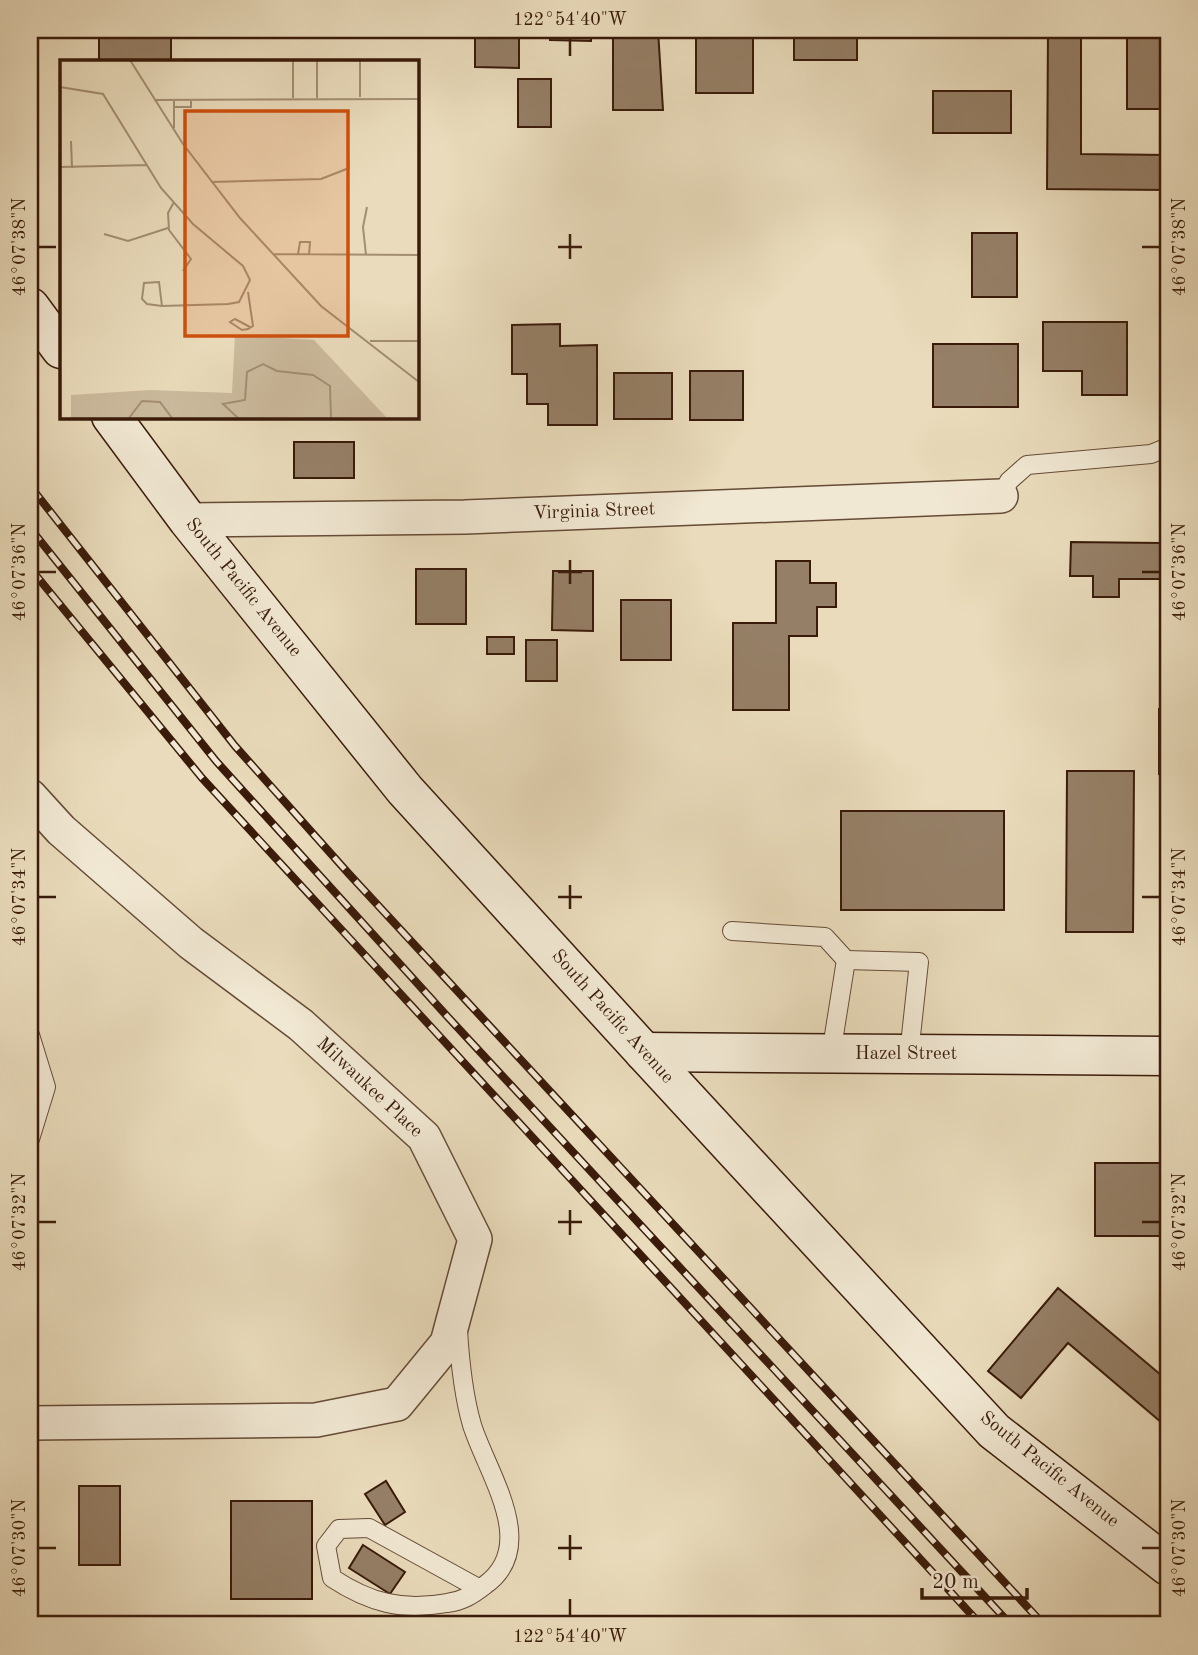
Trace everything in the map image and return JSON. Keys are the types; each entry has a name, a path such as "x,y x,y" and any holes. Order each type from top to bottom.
{"street":[{"path":"30,307 60,348"},
{"name":"South Pacific Avenue","path":"112,418 188,520 405,790 644,1052 994,1431 1168,1566"},
{"name":"Virginia Street","path":"188,520 465,517 1001,496"},
{"name":"Milwaukee Place","path":"30,796 61,830 191,943 301,1026 424,1137 475,1238 447,1343 397,1404 316,1420 30,1423"},
{"name":"Hazel Street","path":"644,1052 1168,1056"}],"lane":[{"path":"1001,496 1009,481 1027,465 1151,454 1168,447"},
{"path":"732,931 825,937 846,960 919,962 909,1054"},
{"path":"831,1054 846,960"},
{"path":"30,1035 46,1087 30,1139"},
{"path":"456,1309 460,1373 473,1426 505,1508 510,1550 495,1578 480,1589 463,1601 416,1608 358,1596 332,1578 326,1546 339,1529 369,1528 480,1589"}],"building":[{"path":"99,30 171,30 171,60 99,60"},
{"path":"475,30 519,30 519,68 475,67"},
{"path":"550,30 591,30 591,41 550,40"},
{"path":"613,30 658,30 663,110 613,110"},
{"path":"716,30 753,30 753,93 696,93 696,34 716,34"},
{"path":"794,30 857,30 857,60 794,60"},
{"path":"1048,30 1081,30 1081,154 1168,155 1168,190 1047,189"},
{"path":"1127,30 1168,30 1168,109 1127,109"},
{"path":"518,79 551,79 551,127 518,127"},
{"path":"933,91 1011,91 1011,133 933,133"},
{"path":"972,233 1017,233 1017,297 972,297"},
{"path":"1043,322 1127,322 1127,395 1082,395 1082,371 1043,371"},
{"path":"560,324 560,346 597,345 597,425 548,425 548,404 527,404 527,374 512,374 512,325"},
{"path":"933,344 1018,344 1018,407 933,407"},
{"path":"690,371 743,371 743,420 690,420"},
{"path":"614,373 672,373 672,419 614,419"},
{"path":"294,442 354,442 354,478 294,478"},
{"path":"1071,542 1161,543 1161,579 1119,579 1119,597 1093,597 1093,576 1070,576"},
{"path":"776,561 810,561 810,583 836,583 836,607 817,607 817,636 789,636 789,710 733,710 733,623 776,623"},
{"path":"416,569 466,569 466,624 416,624"},
{"path":"553,571 593,571 593,631 552,630"},
{"path":"621,600 671,600 671,660 621,660"},
{"path":"487,637 514,637 514,654 487,654"},
{"path":"526,640 557,640 557,681 526,681"},
{"path":"1159,709 1168,709 1168,774 1159,774"},
{"path":"1067,771 1134,771 1133,932 1066,932"},
{"path":"841,811 1004,811 1004,910 841,910"},
{"path":"1095,1163 1168,1163 1168,1236 1095,1236"},
{"path":"1058,1288 1168,1381 1168,1428 1068,1343 1021,1398 988,1371"},
{"path":"386,1481 405,1512 385,1525 365,1494"},
{"path":"79,1486 120,1486 120,1565 79,1565"},
{"path":"231,1501 312,1501 312,1599 231,1599"},
{"path":"363,1545 405,1572 390,1594 349,1568"}],"railway":[{"path":"30,486 235,746 349,874 1044,1625"},
{"path":"30,528 216,761 446,1015 1011,1625"},
{"path":"30,568 202,778 981,1625"}]}
